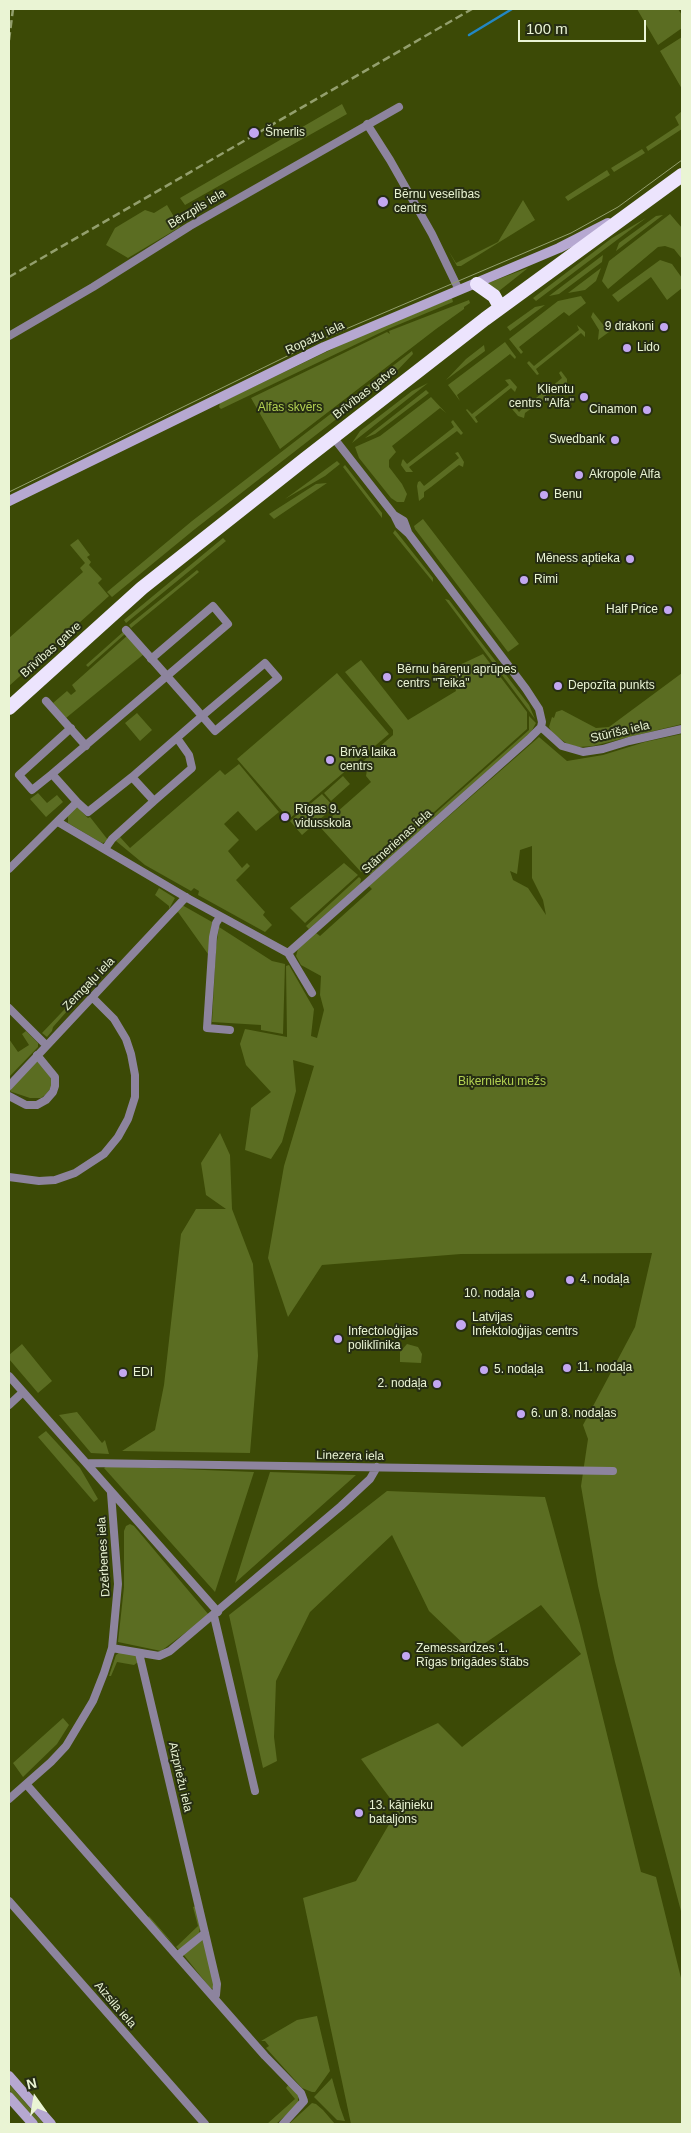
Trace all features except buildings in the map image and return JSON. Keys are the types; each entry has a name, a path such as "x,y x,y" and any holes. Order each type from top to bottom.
{"highway":[{"name":"Brīvības gatve","path":"9,708 142,588 500,308 682,175"},
{"path":"477,284 494,296 500,308"}],"street":[{"name":"Bērzpils iela","path":"9,336 93,287 190,226 399,106"},
{"path":"367,124 432,234 459,290"},
{"name":"Ropažu iela","path":"9,501 324,347 559,248 636,209"},
{"path":"333,437 395,517 404,521 409,534 528,692 542,717 540,727"},
{"path":"71,728 19,775 32,790 228,624 213,606 151,659"},
{"path":"52,774 88,812 132,777 202,716 265,663 278,678 215,730 202,716 166,675 151,659 126,630"},
{"path":"46,701 86,746"},
{"name":"Stūrīša iela","path":"540,727 562,746 583,752 603,749 682,729"},
{"name":"Stāmerienas iela","path":"288,954 540,727"},
{"path":"105,849 112,840 192,768 189,755 177,738"},
{"path":"132,777 154,801"},
{"path":"9,869 77,802"},
{"path":"58,822 220,917 288,954 312,993"},
{"name":"Zemgaļu iela","path":"9,1086 186,897"},
{"path":"220,917 216,923 213,937 207,1028 230,1030"},
{"path":"9,1177 39,1181 55,1180 75,1173 104,1154 118,1137 128,1119 135,1097 136,1075 131,1054 126,1039 114,1019 92,997"},
{"path":"9,1008 46,1046"},
{"path":"9,1096 26,1105 37,1105 46,1100 53,1092 55,1077 37,1055"},
{"path":"9,1376 87,1463 216,1614 255,1791"},
{"path":"9,1405 23,1392"},
{"name":"Linezera iela","path":"87,1463 613,1471"},
{"path":"112,1648 159,1656 170,1651 216,1614 370,1479 377,1467"},
{"name":"Dzērbenes iela","path":"9,1799 59,1754 77,1730 93,1701 112,1648 118,1584 111,1493"},
{"name":"Aizpriežu iela","path":"140,1653 217,1984 214,1998"},
{"path":"26,1784 304,2098 303,2104 284,2124"},
{"name":"Aizsila iela","path":"9,1901 205,2124"},
{"path":"178,1955 205,1933"},
{"path":"9,2076 51,2124"},
{"path":"9,2096 33,2124"}],"green space":[{"path":"637,9 678,9 682,15 682,28 658,45"},
{"path":"682,37 682,89 660,51"},
{"path":"342,104 347,114 185,205 180,198"},
{"path":"682,111 682,129 648,151 646,147 679,125 675,117"},
{"path":"642,149 645,153 614,172 611,168"},
{"path":"607,170 610,175 568,201 565,197"},
{"path":"523,200 535,220 461,266 457,266 448,250 456,263 498,242"},
{"path":"167,205 180,227 128,258 106,245 115,228 145,210 154,213"},
{"path":"670,214 682,228 682,259 674,249 665,246 658,247 608,289 602,281 609,261"},
{"path":"663,215 616,251 619,243 656,216"},
{"path":"646,218 536,301 533,298 612,238"},
{"path":"603,255 602,262 559,294 549,296"},
{"path":"660,260 672,264 682,278 682,288 667,300 651,277 618,302 612,295"},
{"path":"528,268 499,291 487,285 488,283"},
{"path":"601,268 596,281 585,290 568,293"},
{"path":"581,296 586,303 569,316 564,312 519,347 523,352 521,354 509,339 558,301"},
{"path":"452,298 453,302 388,329 221,409 219,407 220,403 351,340"},
{"name":"Alfas skvērs","path":"469,300 470,303 464,309 280,449 251,398 387,332 390,334 389,331"},
{"path":"545,305 510,331 507,327 535,307"},
{"path":"593,312 609,332 598,340 599,330 591,317"},
{"path":"577,325 585,332 585,337 581,333 536,369 539,374 537,375 527,363 529,361 534,366 579,330"},
{"path":"505,342 516,357 515,359 510,354 457,395 460,401 448,385"},
{"path":"484,345 485,351 446,380 466,359"},
{"path":"412,351 413,354 393,375 195,529 112,597 107,592 192,521"},
{"path":"561,371 567,379 567,385 563,384 551,393 544,385 547,382 551,387 562,378 559,373"},
{"path":"510,379 517,387 515,392 511,388 475,417 478,422 476,423 466,410 472,414 509,385 505,380"},
{"path":"428,383 352,443 360,431 412,391"},
{"path":"540,387 547,397 525,413 524,418 518,416 512,409 515,407 519,412 541,394 538,389"},
{"path":"426,390 429,393 375,434 365,438"},
{"path":"431,397 446,413 440,408 392,446 396,452 389,460 389,467 407,494 404,502 397,502 391,498 359,458 355,447 380,436"},
{"path":"453,420 463,433 461,435 457,431 409,467 413,472 406,472 401,465 403,459 407,464 454,427 451,422"},
{"path":"458,452 464,462 463,467 459,465 424,492 424,497 419,501 418,482 420,481 424,486 459,458 455,453"},
{"path":"337,461 340,464 325,476 285,499"},
{"path":"345,465 382,513 382,518 343,467"},
{"path":"327,483 274,519 269,514 316,484"},
{"path":"423,519 519,644 508,652 415,529 414,526"},
{"path":"395,530 433,578 433,582 393,533"},
{"path":"223,538 226,541 126,623 124,620"},
{"path":"78,539 90,555 87,557 91,562 89,565 102,579 98,583 109,596 9,686 9,638 83,572 80,568 85,563 70,545"},
{"path":"197,570 199,572 131,628 129,625"},
{"path":"445,599 449,600 529,705 535,719"},
{"path":"123,632 125,634 88,667 86,665"},
{"path":"128,635 144,654 66,718 53,703 67,691 71,695 76,691 72,685"},
{"path":"483,654 527,712 527,729 377,863 361,872 320,827 371,782 366,776 367,770 361,763 393,735 393,730 345,672 361,660 408,720 456,691 451,669"},
{"path":"337,673 389,734 289,819 237,759"},
{"path":"682,673 682,724 593,746 579,747 569,745 552,733 549,727 552,717 554,718 556,712 562,710 596,728 609,727"},
{"path":"137,713 152,730 140,741 125,723"},
{"path":"529,716 536,723 530,734 371,874 363,874 377,865 529,730"},
{"name":"Biķernieku mežs","path":"682,734 682,1915 615,1662 598,1586 581,1486 588,1439 583,1425 635,1327 652,1253 461,1254 322,1265 288,1317 268,1258 284,1166 314,1066 293,1060 296,1091 282,1142 271,1159 245,1150 251,1108 271,1092 246,1065 240,1044 245,1029 287,1037 286,966 289,965 314,1009 311,1036 317,1038 324,1010 320,995 321,976 301,965 296,956 298,949 316,933 320,936 372,889 369,886 539,737 567,761 603,755 645,742","holes":["532,846 532,878 543,900 546,915 528,888 513,880 510,871 517,874 520,850"]},
{"path":"239,764 279,812 256,831 238,811 224,824 239,840 228,851 242,868 247,863 250,866 236,880 265,912 263,915 272,925 265,932 198,895 199,891 194,888 191,891 145,865 116,841 120,837 130,848 220,770 225,775"},
{"path":"343,776 350,784 331,801 324,793"},
{"path":"38,793 47,803 57,795 63,802 46,817 30,799"},
{"path":"322,794 334,807 302,835 290,821"},
{"path":"76,806 88,818 90,817 108,840 103,843 100,842 68,823 68,814"},
{"path":"344,863 358,875 305,923 290,908"},
{"path":"359,877 361,879 360,884 309,929 306,926"},
{"path":"159,888 175,898 169,909 169,906 155,895"},
{"path":"182,905 212,922 208,954 178,912 166,922"},
{"path":"219,927 272,961 285,964 283,1034 261,1030 261,1025 212,1022"},
{"path":"81,992 83,993 53,1027 47,1037 42,1033"},
{"path":"26,1031 38,1043 38,1047 9,1077 9,1039 18,1052 29,1045 22,1034"},
{"path":"38,1060 53,1077 51,1088 45,1095 41,1098 30,1098 9,1091"},
{"path":"220,1133 230,1155 232,1209 253,1264 258,1356 250,1453 122,1451 155,1430 164,1385 181,1234 196,1209 226,1209 206,1195 201,1163"},
{"path":"22,1344 52,1381 38,1393 9,1359 9,1355"},
{"path":"407,1344 418,1347 422,1354 421,1363 400,1362 400,1352"},
{"path":"77,1412 102,1443 105,1440 109,1454 91,1453 59,1415"},
{"path":"46,1431 80,1468 98,1499 94,1502 38,1437"},
{"path":"107,1466 254,1472 215,1592 104,1468"},
{"path":"270,1472 356,1475 235,1583"},
{"path":"387,1491 545,1497 580,1625 641,1872 656,1877 682,1982 682,2124 351,2124 303,1898 356,1881 398,1809 361,1759 438,1723 462,1747 581,1654 541,1605 472,1652 429,1611 392,1535 310,1612 276,1681 274,1737 277,1761 263,1768 229,1615"},
{"path":"130,1524 134,1526 209,1615 161,1651 118,1642 124,1587 124,1531 126,1526"},
{"path":"120,1652 137,1656 138,1662 134,1665 117,1662 111,1676 109,1676 116,1655"},
{"path":"63,1718 69,1725 57,1744 23,1777 13,1763"},
{"path":"196,1906 200,1928 199,1933 179,1950 176,1947 198,1926 193,1907"},
{"path":"149,1916 175,1946 148,1918"},
{"path":"204,1938 215,1987 211,1989 183,1954"},
{"path":"317,2016 330,2071 315,2092 312,2092 302,2088 266,2048 269,2046 265,2041 261,2041 297,2020"},
{"path":"332,2078 345,2121 337,2120 314,2097"},
{"path":"9,2084 44,2124 39,2124 9,2090"},
{"path":"289,2084 298,2095 298,2104 276,2124 267,2124 295,2099 286,2088"},
{"path":"312,2103 323,2110 335,2124 289,2124"}],"waterway":[{"path":"469,35 512,9"}],"tram line":[{"path":"9,492 320,340 571,233 618,207 682,160"}],"railway":[{"path":"9,40 13,9"},
{"path":"9,277 472,9"}],"place":[{"name":"Šmerlis","path":"254,133"},
{"name":"Bērnu veselības centrs","path":"383,202"},
{"name":"9 drakoni","path":"664,327"},
{"name":"Lido","path":"627,348"},
{"name":"Klientu centrs \"Alfa\"","path":"584,397"},
{"name":"Cinamon","path":"647,410"},
{"name":"Swedbank","path":"615,440"},
{"name":"Akropole Alfa","path":"579,475"},
{"name":"Benu","path":"544,495"},
{"name":"Mēness aptieka","path":"630,559"},
{"name":"Rimi","path":"524,580"},
{"name":"Half Price","path":"668,610"},
{"name":"Bērnu bāreņu aprūpes centrs \"Teika\"","path":"387,677"},
{"name":"Depozīta punkts","path":"558,686"},
{"name":"Brīvā laika centrs","path":"330,760"},
{"name":"Rīgas 9. vidusskola","path":"285,817"},
{"name":"4. nodaļa","path":"570,1280"},
{"name":"10. nodaļa","path":"530,1294"},
{"name":"Latvijas Infektoloģijas centrs","path":"461,1325"},
{"name":"Infectoloģijas poliklīnika","path":"338,1339"},
{"name":"11. nodaļa","path":"567,1368"},
{"name":"5. nodaļa","path":"484,1370"},
{"name":"EDI","path":"123,1373"},
{"name":"2. nodaļa","path":"437,1384"},
{"name":"6. un 8. nodaļas","path":"521,1414"},
{"name":"Zemessardzes 1. Rīgas brigādes štābs","path":"406,1656"},
{"name":"13. kājnieku bataljons","path":"359,1813"}]}
